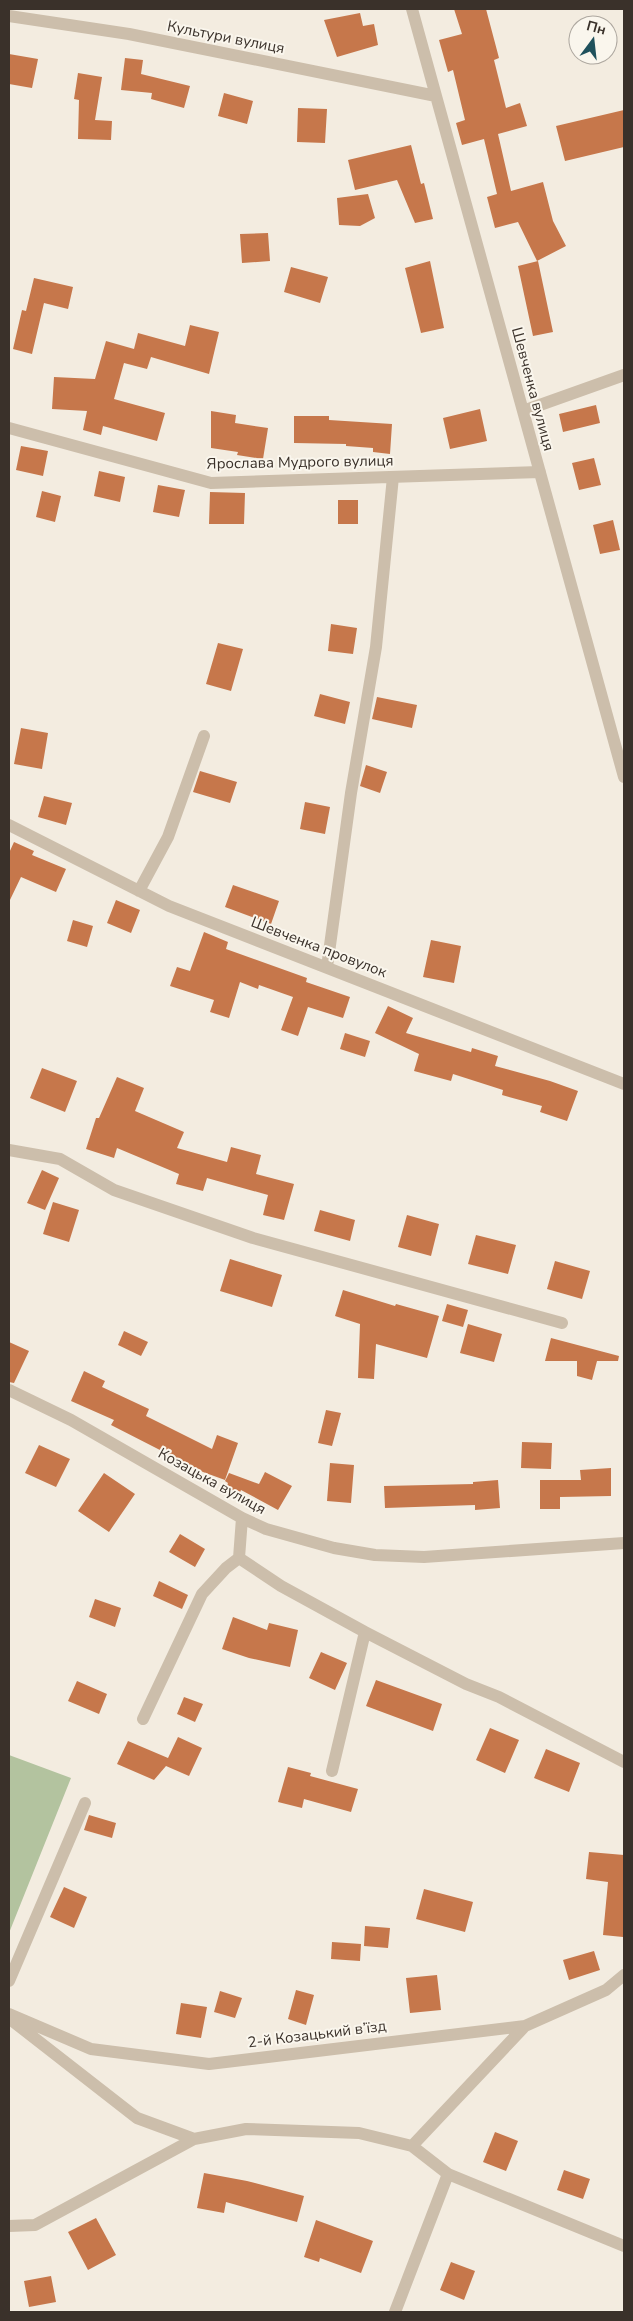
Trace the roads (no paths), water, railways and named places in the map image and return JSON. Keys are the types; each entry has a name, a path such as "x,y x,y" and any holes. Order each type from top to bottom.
{"street":[{"name":"Шевченка вулиця","path":"412,9 624,777"},
{"name":"Культури вулиця","path":"9,16 129,34 436,96"},
{"path":"523,411 624,375"},
{"name":"Ярослава Мудрого вулиця","path":"9,428 211,483 540,472"},
{"path":"327,967 352,793 376,647 393,477"},
{"path":"139,891 168,837 204,736"},
{"name":"Шевченка провулок","path":"9,825 169,906 624,1084"},
{"path":"9,1150 60,1159 114,1190 253,1238 562,1323"},
{"name":"Козацька вулиця","path":"9,1390 71,1420 242,1518 266,1529 334,1548 375,1555 424,1557 624,1543"},
{"path":"143,1719 202,1594 226,1568 239,1558 242,1518"},
{"path":"239,1558 281,1586 365,1632 466,1684 499,1697 624,1762"},
{"path":"332,1771 365,1632"},
{"path":"9,1981 85,1803"},
{"name":"2-й Козацький в’їзд","path":"9,2014 91,2049 209,2064 525,2026 606,1990 624,1975"},
{"path":"9,2018 137,2118 194,2139"},
{"path":"412,2146 525,2026"},
{"path":"9,2226 35,2225 194,2139 246,2129 359,2133 412,2146 448,2174 624,2246"},
{"path":"395,2312 448,2174"}]}
